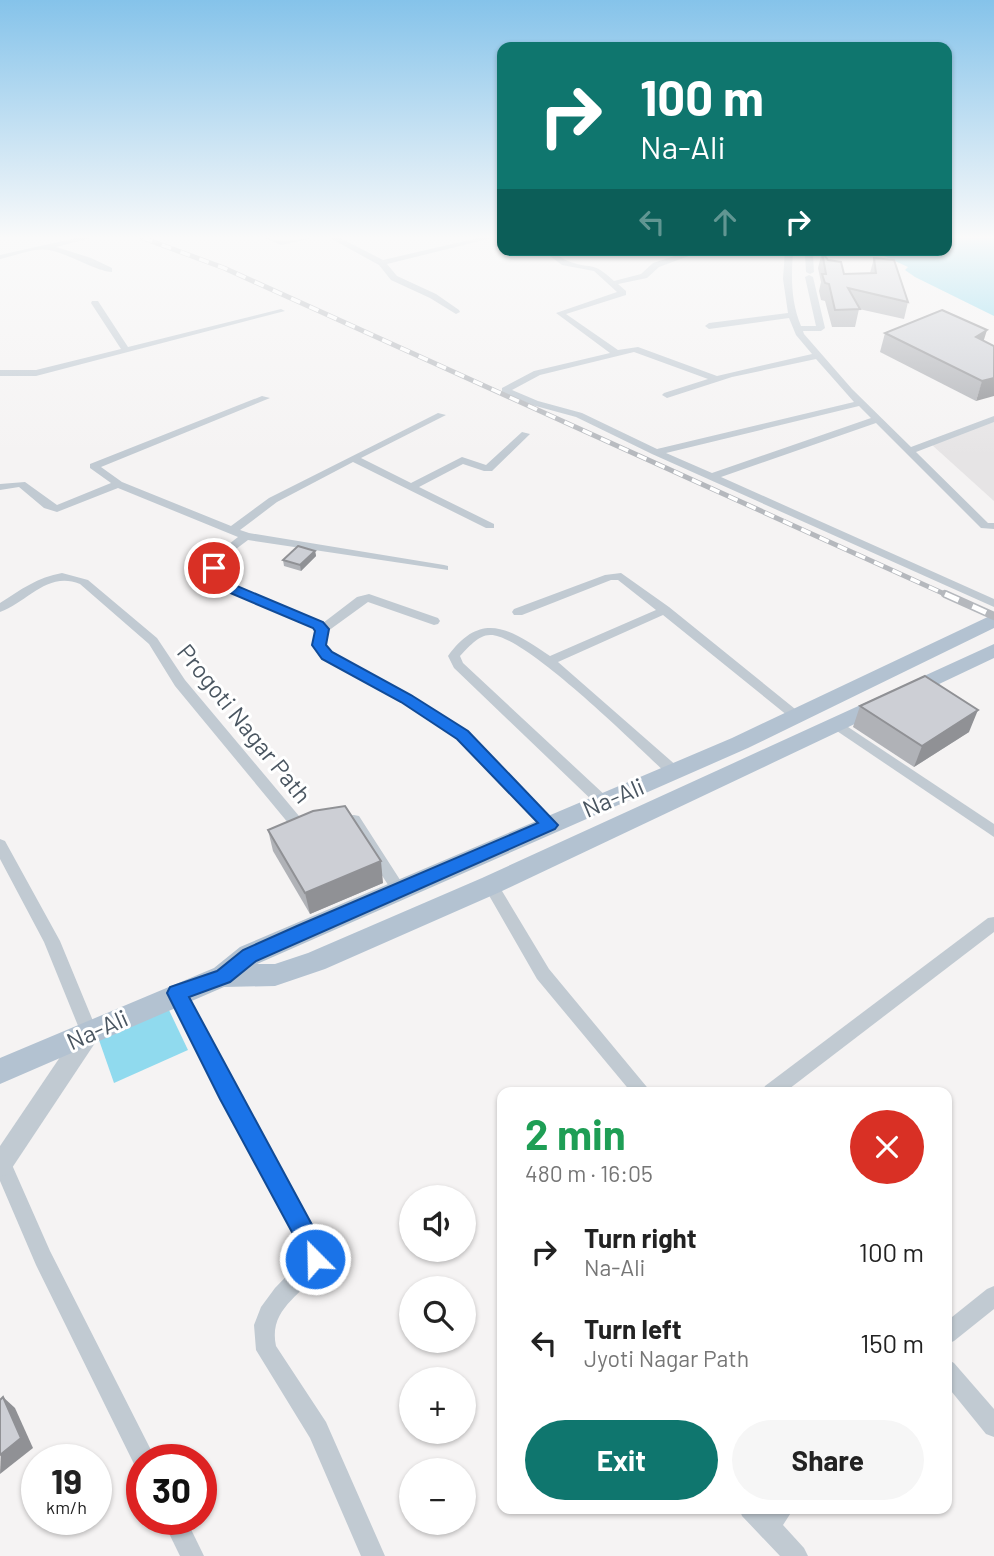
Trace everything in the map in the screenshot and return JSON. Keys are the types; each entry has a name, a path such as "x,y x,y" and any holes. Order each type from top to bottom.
{"main road":[{"name":"Na-Ali","path":"0,1071 177,993 223,976 249,956 798,717 988,630"},
{"path":"223,976 262,961 988,630"},
{"path":"223,976 268,976 290,971 491,885 994,650"}],"street":[{"path":"100,311 126,350"},
{"path":"0,373 31,374 281,311"},
{"path":"567,311 559,313 616,353"},
{"path":"791,311 797,329 817,356 861,403 985,526 994,526"},
{"path":"797,329 821,328 817,311"},
{"path":"709,326 792,315"},
{"path":"716,379 645,351 616,353 582,364 537,373 505,390 523,399 579,415 994,603"},
{"path":"667,395 716,379 817,356"},
{"path":"265,398 96,464 95,469 118,484 246,536 444,568"},
{"path":"656,452 861,403"},
{"path":"232,531 272,500 441,415"},
{"path":"712,477 878,419"},
{"path":"909,451 994,419"},
{"path":"413,486 462,460 488,469 526,435"},
{"path":"353,458 490,526"},
{"path":"0,487 21,484 48,506 57,509 118,484"},
{"path":"246,536 220,558 212,574 215,580 323,629"},
{"name":"Progoti Nagar Path","path":"0,608 50,578 66,574 84,582 153,641 180,682 300,826 313,827 342,819 354,820 399,890"},
{"path":"518,612 616,576 626,579 798,717"},
{"path":"434,621 365,598 323,629 319,645 327,655 406,699 463,735 549,825"},
{"path":"550,661 665,610"},
{"path":"602,801 458,664 454,656 484,631 495,629 550,661 673,771"},
{"path":"836,724 994,831"},
{"path":"0,845 52,941 89,1033 1,1165 43,1258 136,1444"},
{"path":"491,885 543,974 638,1087"},
{"path":"778,1087 994,923"},
{"path":"177,993 313,1251 315,1259 309,1268 265,1317 262,1337 266,1350 318,1430 373,1556"},
{"path":"952,1330 994,1296"},
{"path":"952,1376 994,1426"},
{"path":"756,1514 796,1556"},
{"path":"767,1526 778,1514"},
{"path":"182,1535 192,1556"}],"shaded area":[{"path":"994,419 994,501 931,444"}],"water":[{"path":"168,1008 188,1050 114,1083 99,1040"}],"building":[{"path":"943,311 987,330 976,337 994,346 994,378 982,381 885,333"},
{"path":"298,546 315,551 300,565 283,560"},
{"path":"925,676 978,710 922,746 860,706"},
{"path":"345,806 381,861 305,893 268,830 313,811"},
{"path":"3,1397 21,1438 0,1455 0,1400"}],"railway":[{"path":"318,311 949,596"},
{"path":"945,594 994,616"}],"route":[{"path":"214,568 212,574 220,584 318,625 323,629 319,645 327,655 406,699 463,735 549,825 303,931 249,956 223,976 177,993 227,1092 310,1242 315,1259"}]}
